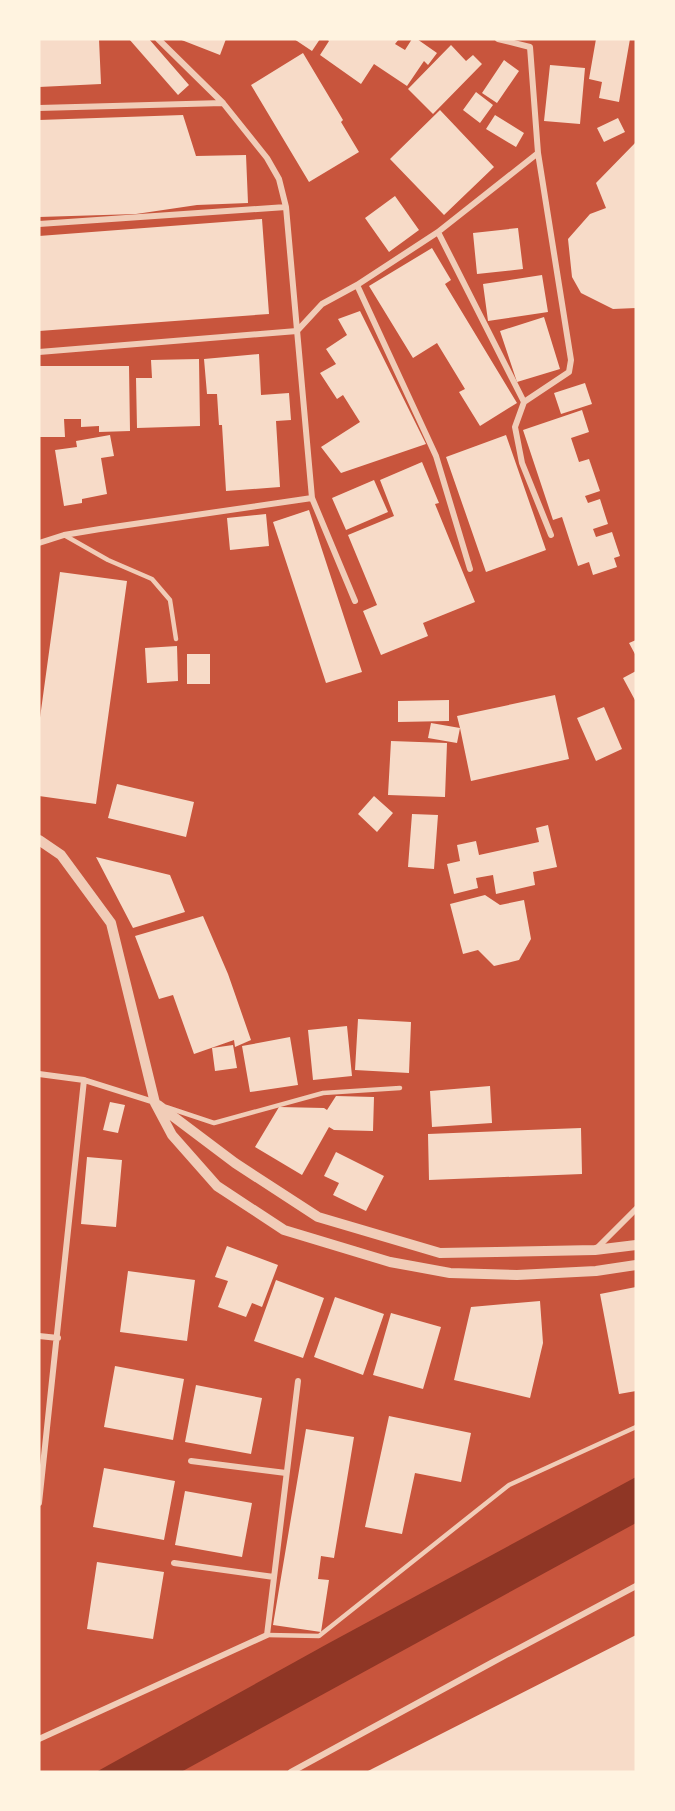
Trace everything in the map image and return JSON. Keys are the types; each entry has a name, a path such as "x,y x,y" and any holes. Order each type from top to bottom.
{"street":[{"path":"158,39 224,103 267,158 279,179 286,207 312,498 355,601"},
{"path":"498,39 530,47"},
{"path":"531,39 538,153 571,360 569,372 524,402 514,428 522,463 551,535"},
{"path":"39,108 224,103"},
{"path":"39,352 297,332 322,304 357,285 438,232 538,153"},
{"path":"39,224 286,207"},
{"path":"438,232 524,402"},
{"path":"357,285 436,456 470,569"},
{"path":"39,543 64,535 312,498"},
{"path":"39,840 61,855 111,923 155,1103 172,1135 217,1186 284,1230 390,1262 450,1273 518,1275 596,1271 636,1265"},
{"path":"39,1074 84,1080 155,1103 235,1163 318,1217 440,1253 595,1250 636,1245"},
{"path":"39,1503 84,1080"},
{"path":"595,1250 636,1209"},
{"path":"39,1336 58,1338"},
{"path":"39,1739 267,1635 298,1381"},
{"path":"191,1461 286,1473"},
{"path":"174,1563 274,1577"},
{"path":"291,1772 636,1587"}],"lane":[{"path":"64,535 108,560 152,579 170,600 176,639"},
{"path":"155,1103 214,1124 323,1093 400,1089"},
{"path":"267,1635 319,1636 509,1485 636,1427"}],"shaded area":[{"path":"636,1477 636,1523 181,1772 96,1772 329,1643"}],"building":[{"path":"39,39 99,39 101,84 39,87"},
{"path":"129,39 149,39 189,85 178,95"},
{"path":"179,39 226,39 220,55"},
{"path":"294,39 320,39 312,51"},
{"path":"327,39 399,39 395,44 405,50 412,39 417,39 437,53 428,65 424,61 407,86 374,64 361,84 320,55 329,41"},
{"path":"596,39 630,39 619,102 599,98 602,82 589,79"},
{"path":"451,45 466,61 473,55 482,64 433,114 408,89"},
{"path":"303,53 343,120 341,122 359,152 309,182 251,85"},
{"path":"504,60 519,71 497,103 482,93"},
{"path":"550,65 585,68 580,124 544,121"},
{"path":"476,92 493,105 480,123 463,110"},
{"path":"440,110 494,167 444,215 390,159"},
{"path":"183,115 196,156 246,155 248,203 197,205 136,214 39,217 39,120"},
{"path":"495,115 524,133 516,147 486,129"},
{"path":"618,118 625,132 604,142 597,128"},
{"path":"636,142 636,308 613,309 581,293 572,277 568,239 590,214 606,208 596,183"},
{"path":"395,196 419,230 389,252 365,218"},
{"path":"262,219 269,314 39,331 39,236"},
{"path":"518,228 523,269 477,274 473,233"},
{"path":"432,248 451,280 445,284 517,403 480,426 459,392 465,389 437,343 413,358 369,286"},
{"path":"542,275 548,312 488,321 483,284"},
{"path":"360,311 426,444 341,473 321,447 360,422 343,395 337,399 320,373 336,364 326,349 347,335 338,319"},
{"path":"544,317 560,369 517,382 500,331"},
{"path":"259,354 261,395 289,393 291,420 276,421 280,487 226,491 222,425 219,425 217,394 207,394 204,359"},
{"path":"199,359 200,426 137,428 136,378 152,378 151,360"},
{"path":"39,366 129,366 130,431 99,432 99,426 81,427 81,419 64,419 65,437 39,437"},
{"path":"585,383 592,404 561,414 554,393"},
{"path":"582,410 589,432 571,438 579,462 589,459 600,491 585,496 588,503 600,499 608,524 593,529 596,537 612,532 620,556 614,558 617,567 593,575 589,562 578,566 562,517 553,520 523,430"},
{"path":"110,435 114,456 101,458 107,494 82,499 82,503 64,506 55,450 77,447 76,441"},
{"path":"506,435 546,550 486,572 446,457"},
{"path":"422,462 439,503 435,504 475,602 423,623 428,636 381,655 363,611 377,605 348,535 394,516 380,480"},
{"path":"374,480 388,512 346,530 332,498"},
{"path":"309,510 362,672 326,683 273,522"},
{"path":"266,514 269,546 230,550 227,518"},
{"path":"60,572 127,581 96,804 39,796 39,725"},
{"path":"636,640 636,656 629,643"},
{"path":"177,646 178,681 147,683 145,648"},
{"path":"187,654 210,654 210,684 187,684"},
{"path":"636,671 636,702 623,678"},
{"path":"555,695 569,759 471,781 457,716"},
{"path":"449,700 449,721 398,722 398,701"},
{"path":"604,707 622,749 596,761 577,718"},
{"path":"431,723 460,728 457,743 428,738"},
{"path":"391,741 447,743 445,797 388,795"},
{"path":"117,784 194,802 186,837 108,818"},
{"path":"374,796 393,813 377,832 358,814"},
{"path":"412,814 438,815 434,869 408,867"},
{"path":"548,825 557,867 533,872 535,885 496,894 493,875 476,878 478,888 454,894 447,864 460,861 457,845 476,841 479,855 539,842 536,828"},
{"path":"96,857 170,875 185,912 133,928"},
{"path":"485,895 500,905 524,900 531,939 519,960 494,966 478,950 463,954 450,904"},
{"path":"203,916 228,974 251,1040 235,1047 234,1040 194,1054 173,995 159,999 135,936"},
{"path":"358,1019 411,1022 409,1073 355,1070"},
{"path":"347,1026 352,1076 313,1080 308,1030"},
{"path":"290,1037 298,1085 250,1092 242,1046"},
{"path":"233,1045 237,1068 215,1071 212,1048"},
{"path":"490,1086 492,1123 432,1127 430,1091"},
{"path":"336,1096 374,1097 373,1131 334,1130 329,1127 302,1175 255,1147 279,1107 324,1108 327,1110"},
{"path":"110,1102 125,1105 118,1133 103,1130"},
{"path":"581,1128 582,1174 429,1180 428,1134"},
{"path":"336,1152 384,1176 366,1211 333,1195 339,1183 324,1176"},
{"path":"87,1157 122,1160 116,1227 81,1224"},
{"path":"227,1246 278,1265 262,1307 252,1303 246,1317 218,1307 228,1281 215,1277"},
{"path":"128,1271 195,1280 187,1341 120,1332"},
{"path":"276,1280 324,1298 303,1358 254,1341"},
{"path":"636,1287 636,1391 619,1394 600,1294"},
{"path":"335,1297 384,1314 363,1375 314,1357"},
{"path":"540,1301 543,1343 530,1398 454,1380 471,1307"},
{"path":"391,1313 441,1327 423,1389 373,1375"},
{"path":"115,1366 184,1379 173,1440 104,1427"},
{"path":"196,1385 262,1398 251,1454 185,1442"},
{"path":"389,1416 471,1433 461,1482 415,1473 402,1534 365,1527"},
{"path":"306,1429 354,1437 334,1558 321,1556 318,1579 329,1580 321,1632 273,1625"},
{"path":"104,1468 175,1481 164,1540 93,1527"},
{"path":"185,1491 252,1503 242,1557 175,1545"},
{"path":"97,1562 164,1572 153,1639 87,1629"},
{"path":"636,1635 636,1772 366,1772"}]}
